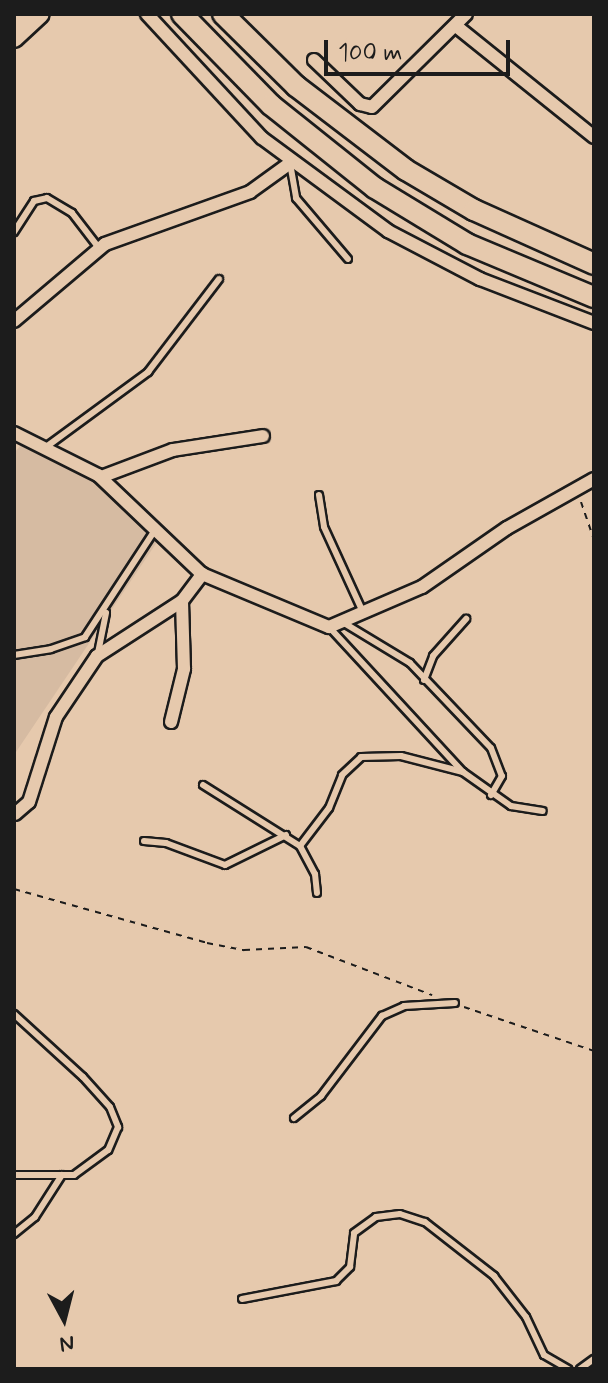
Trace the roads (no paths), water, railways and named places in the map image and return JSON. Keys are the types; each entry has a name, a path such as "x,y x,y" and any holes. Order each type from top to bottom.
{"main road":[{"path":"182,14 290,122 375,188 467,244 594,297"},
{"path":"227,17 296,86 406,170 474,210 594,264"}],"street":[{"path":"14,19 19,14"},
{"path":"14,38 40,14"},
{"path":"147,14 290,163 419,251 594,323"},
{"path":"314,60 360,104 372,107 466,14"},
{"path":"456,26 594,137"},
{"path":"14,321 99,248 147,226 250,192 290,163"},
{"path":"14,433 101,477 202,574 329,627 364,615 442,575 594,479"},
{"path":"101,477 173,450 263,436"},
{"path":"15,814 29,802 56,717 97,656 182,601 202,574"},
{"path":"171,722 184,669 182,601"}],"lane":[{"path":"290,163 296,198 348,259"},
{"path":"14,232 34,201 47,198 72,213 99,248"},
{"path":"46,447 72,423 148,372 219,279"},
{"path":"319,495 324,527 364,615"},
{"path":"14,655 70,644 85,637 107,610 155,530"},
{"path":"97,656 107,610"},
{"path":"424,680 433,656 466,619"},
{"path":"344,623 392,649 501,764 502,776 491,795"},
{"path":"329,627 463,772 491,795 524,811 543,811"},
{"path":"300,846 329,808 342,775 361,757 401,756 463,772"},
{"path":"203,785 300,846 315,874 317,893"},
{"path":"144,841 166,843 225,865 286,835"},
{"path":"294,1118 321,1096 382,1016 404,1006 455,1003"},
{"path":"14,1014 83,1077 116,1117 117,1137 108,1150 81,1171 62,1175 14,1175"},
{"path":"14,1234 35,1217 62,1175"},
{"path":"242,1299 336,1281 350,1267 354,1233 376,1217 400,1214 425,1222 494,1276 526,1317 544,1355 568,1369"},
{"path":"580,1369 594,1359"}]}
